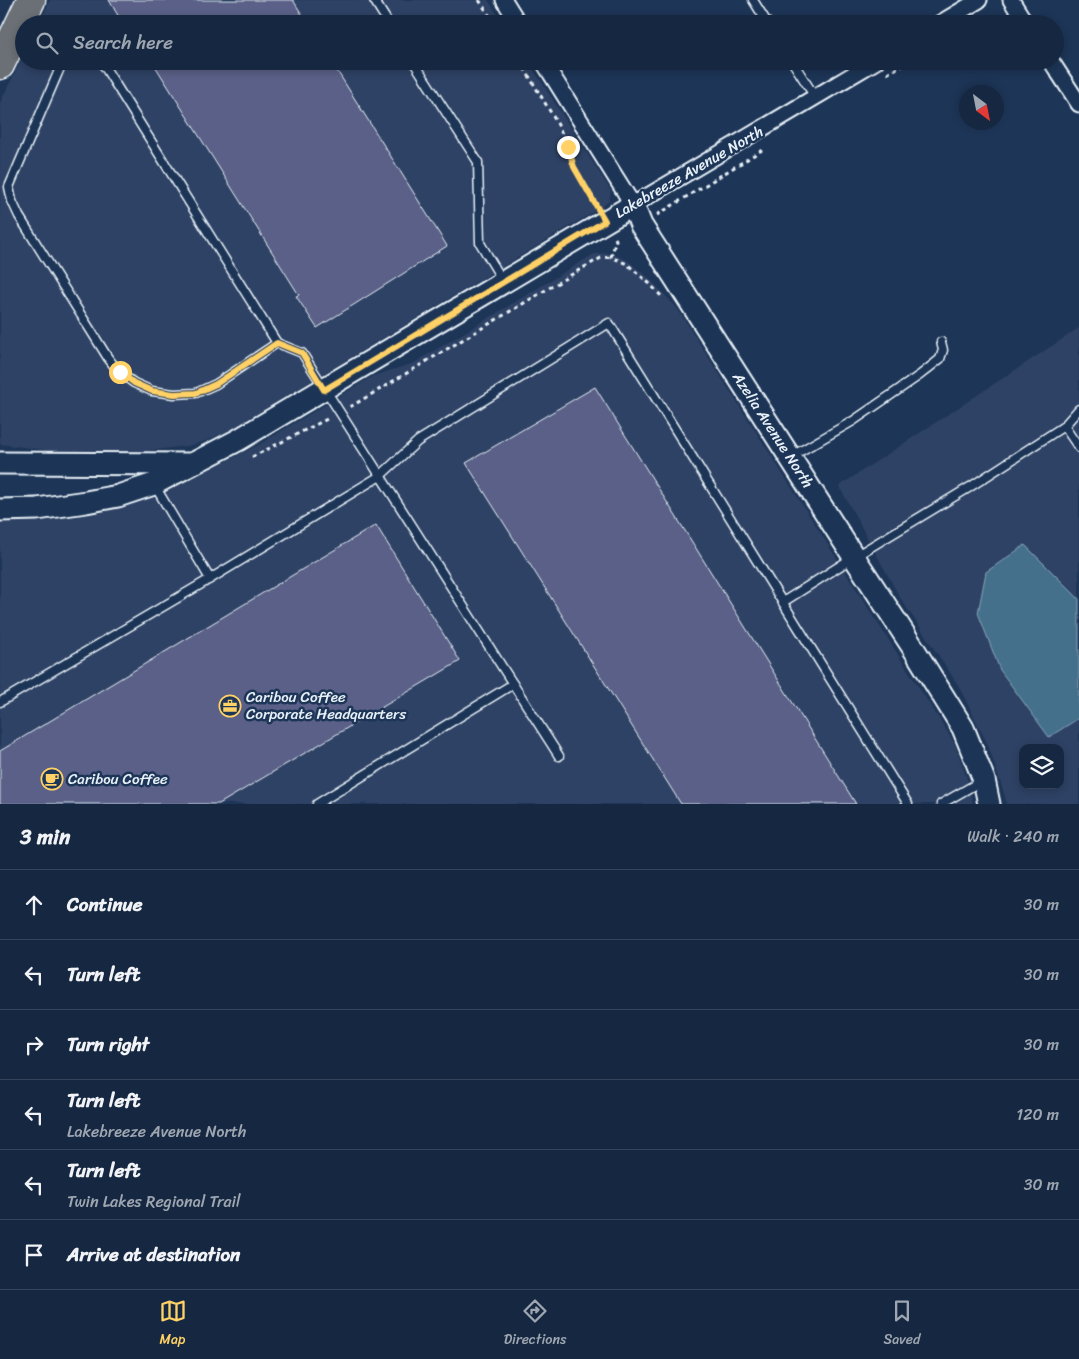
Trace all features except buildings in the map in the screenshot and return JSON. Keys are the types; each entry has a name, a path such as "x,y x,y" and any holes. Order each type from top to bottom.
{"highway":[{"path":"24,15 31,0"},
{"path":"0,64 15,33"}],"street":[{"path":"504,0 513,15"},
{"path":"954,15 979,0"},
{"path":"1011,0 1020,15"},
{"name":"Azelia Avenue North","path":"549,70 633,205 641,225 963,728 984,780 989,804"},
{"name":"Lakebreeze Avenue North","path":"0,510 37,509 86,502 118,496 154,484 238,440 324,390 861,70"},
{"path":"1057,70 1079,104"},
{"name":"Lakebreeze Avenue North","path":"0,463 192,464"}],"lane":[{"path":"374,0 383,15"},
{"path":"753,0 762,15"},
{"path":"58,70 9,187 12,201 19,216 108,358 120,372 134,383 152,391 174,394 196,393 216,384 277,343"},
{"path":"107,70 277,343 302,353 559,756"},
{"path":"419,70 478,162 480,243 504,282"},
{"path":"798,70 815,97"},
{"path":"0,702 210,579 380,476 418,442 609,323 908,804"},
{"path":"790,457 854,421 920,375 940,359 943,350 941,342"},
{"path":"783,602 970,487 1064,426 1079,409"},
{"path":"1064,426 1079,448"},
{"path":"154,484 210,579"},
{"path":"317,804 513,684"},
{"path":"941,804 984,780"}],"path":[{"path":"479,0 489,15"},
{"path":"525,70 556,123 568,147 574,167 616,240 769,146"},
{"path":"884,76 894,70"}],"shaded area":[{"path":"50,0 488,0 498,15 43,15"},
{"path":"16,70 534,70 611,191 609,201 602,207 228,431 203,442 187,446 138,452 75,454 0,444 0,103"},
{"path":"608,253 625,259 648,277 677,308 955,744 973,804 0,804 0,519 64,516 143,499 200,474 258,445 373,376 414,363 594,254"},
{"path":"1079,328 1079,804 1006,804 988,745 958,685 899,596 839,486"},
{"path":"1025,545 1079,599 1079,718 1049,737 1000,670 978,613 986,572"}],"place":[{"name":"Caribou Coffee Corporate Headquarters","path":"230,706"},
{"name":"Caribou Coffee","path":"52,779"}],"route":[{"path":"120,372 134,383 152,391 174,394 196,393 216,384 277,343 302,353 324,390 605,221 574,167 568,147"}]}
